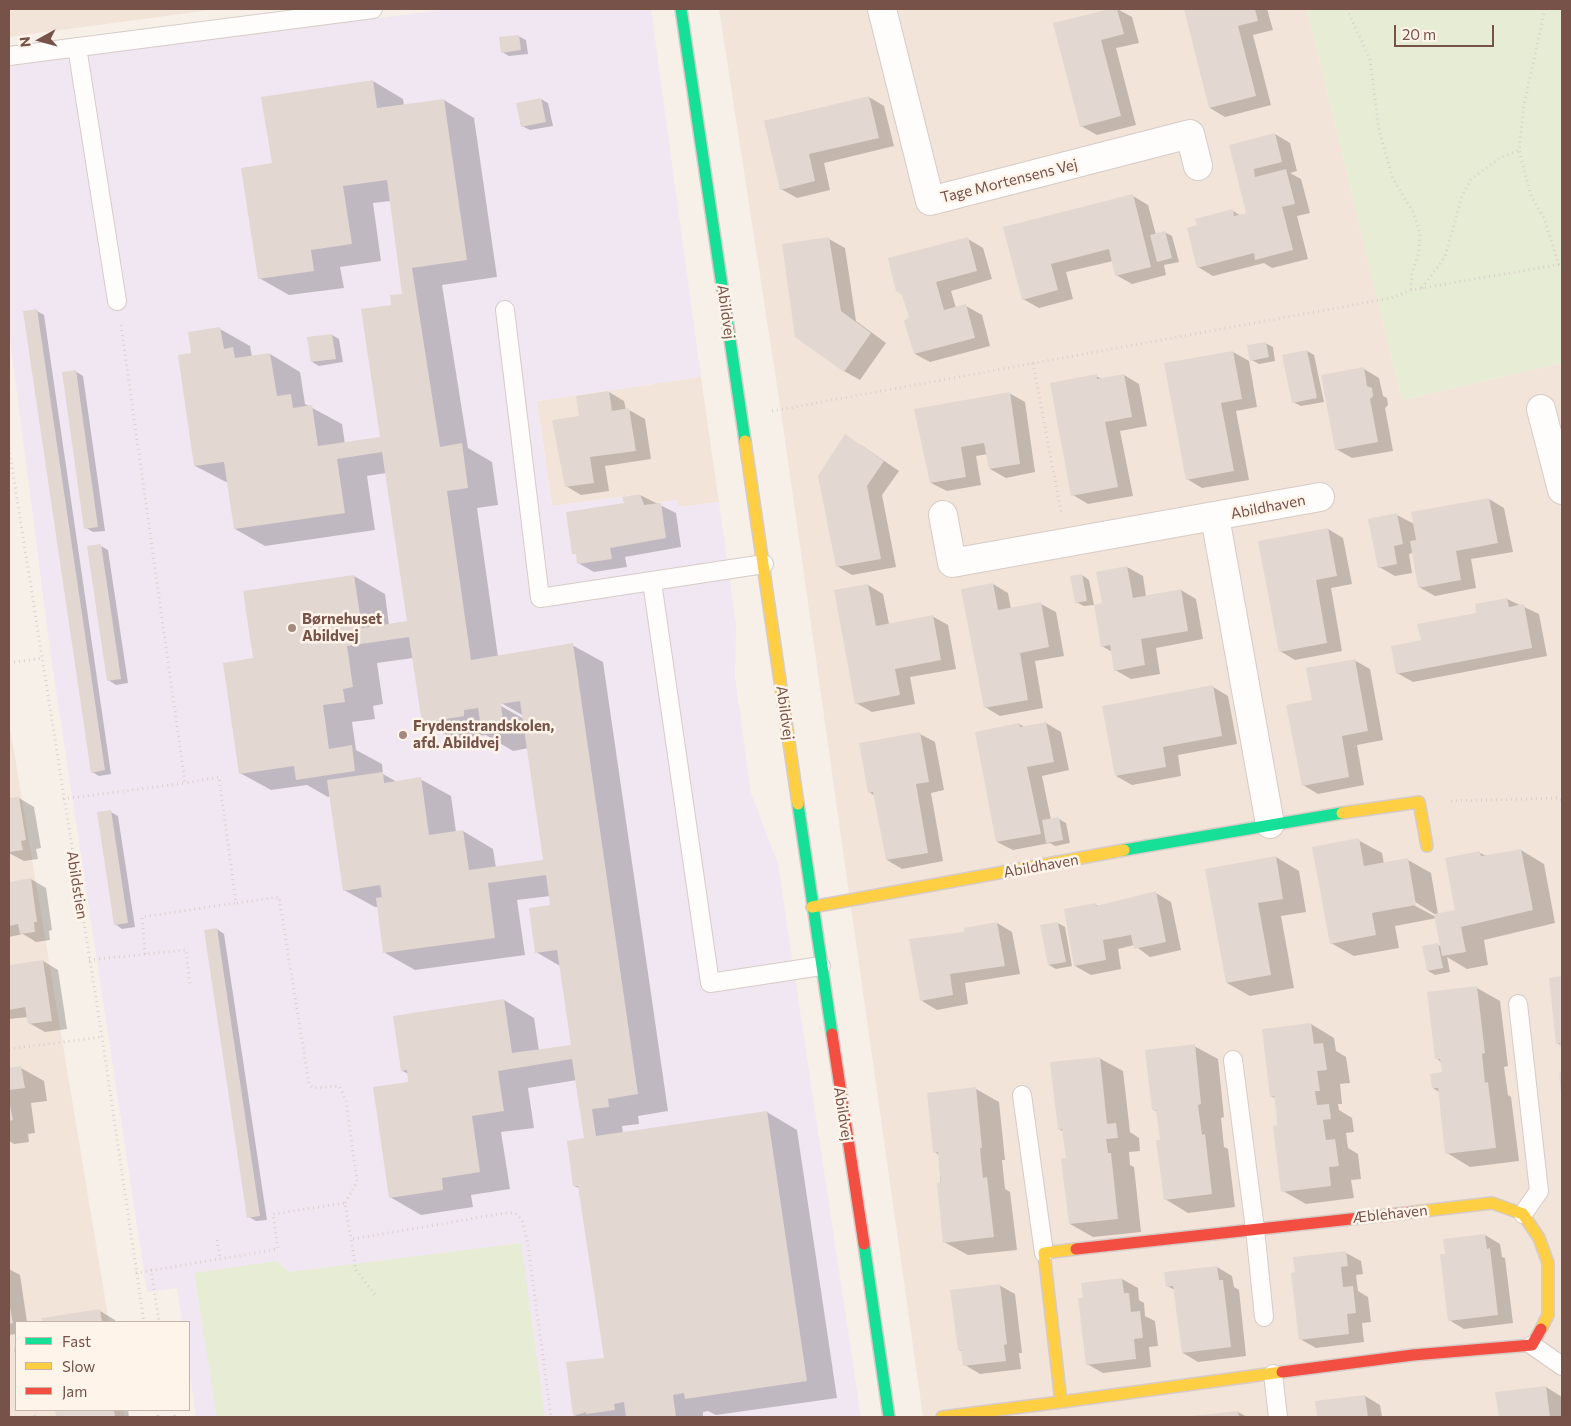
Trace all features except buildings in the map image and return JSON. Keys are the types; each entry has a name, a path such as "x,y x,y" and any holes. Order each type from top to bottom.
{"street":[{"name":"Abildvej","path":"681,9 764,564 812,907 889,1417"},
{"name":"Tage Mortensens Vej","path":"882,9 930,201 1190,134 1198,166"},
{"path":"1541,409 1562,490"},
{"name":"Abildhaven","path":"943,516 952,563 1320,497"},
{"name":"Abildhaven","path":"1215,517 1270,824"},
{"name":"Abildhaven","path":"812,907 1270,824 1418,802"},
{"path":"1418,802 1427,846"},
{"name":"Æblehaven","path":"1044,1253 1492,1203 1523,1214"},
{"path":"942,1417 1063,1410 1273,1374 1413,1355 1532,1345 1548,1314 1548,1264 1539,1238 1523,1214"},
{"path":"1044,1253 1063,1410"}],"lane":[{"path":"9,56 372,9"},
{"path":"77,47 117,301"},
{"path":"505,310 540,598 764,564"},
{"path":"652,582 710,983 821,966"},
{"path":"1518,1004 1539,1191 1523,1214"},
{"path":"1233,1060 1255,1229 1264,1317"},
{"path":"1022,1095 1044,1253"},
{"path":"1532,1345 1562,1366"},
{"path":"1273,1374 1278,1417"}],"path":[{"path":"1348,9 1370,60 1379,130 1393,179 1413,212 1420,233 1419,251 1412,274 1411,290"},
{"path":"742,416 1391,298 1411,290 1561,265 1544,218 1531,196 1519,150 1524,105 1545,9"},
{"path":"1422,288 1445,257 1462,196 1470,179 1500,158 1519,150"},
{"path":"117,301 185,783"},
{"path":"1033,363 1067,543"},
{"name":"Abildstien","path":"9,448 102,1037 144,1321"},
{"path":"9,494 15,493"},
{"path":"9,663 42,658"},
{"path":"63,799 219,777 236,903"},
{"path":"1418,802 1559,798 1562,800"},
{"path":"145,954 142,917 279,897 309,1084 313,1088 339,1086 346,1100 357,1182 345,1203 353,1239 356,1270 376,1296"},
{"path":"90,960 186,950 190,985"},
{"path":"9,1049 102,1037"},
{"path":"136,1273 150,1269 278,1249 273,1214 345,1203"},
{"path":"353,1239 505,1213 515,1214 522,1220 527,1239 552,1417"},
{"path":"217,1240 220,1258"},
{"path":"150,1269 159,1321"}],"shaded area":[{"path":"9,9 218,9 9,37"},
{"name":"Frydenstrandskolen, afd. Abildvej","path":"449,9 651,9 701,377 537,401 552,506 640,494 644,505 677,500 679,507 719,502 736,624 735,677 751,793 778,864 861,1417 196,1417 190,1374 190,1321 182,1321 177,1288 147,1292 51,657 9,332 9,65"},
{"path":"719,9 1307,9 1402,400 1562,363 1562,1417 923,1417 782,419"},
{"path":"701,377 719,502 678,507 677,500 644,505 640,494 552,506 537,401"},
{"path":"9,721 109,1321 15,1321 15,1411 123,1411 125,1417 9,1417"}],"green space":[{"path":"1307,9 1562,9 1562,363 1402,400"},
{"path":"521,1243 545,1417 217,1417 194,1273 276,1261 289,1272"}],"traffic: fast":[{"path":"681,9 745,441"},
{"path":"798,804 832,1034"},
{"path":"1124,850 1342,813"},
{"path":"864,1244 889,1417"}],"traffic: slow":[{"path":"745,441 798,804"},
{"path":"1342,813 1419,802 1427,846"},
{"path":"812,907 1124,850"},
{"path":"1415,1212 1492,1203 1523,1214 1539,1238 1548,1263 1548,1315 1541,1329"},
{"path":"942,1417 1061,1402 1044,1253 1076,1249"},
{"path":"1061,1402 1282,1372"}],"traffic: jam":[{"path":"832,1034 864,1244"},
{"path":"1076,1249 1415,1212"},
{"path":"1282,1372 1413,1355 1532,1345 1541,1329"}],"place":[{"name":"Børnehuset Abildvej","path":"292,628"},
{"name":"Frydenstrandskolen, afd. Abildvej","path":"403,735"}]}
